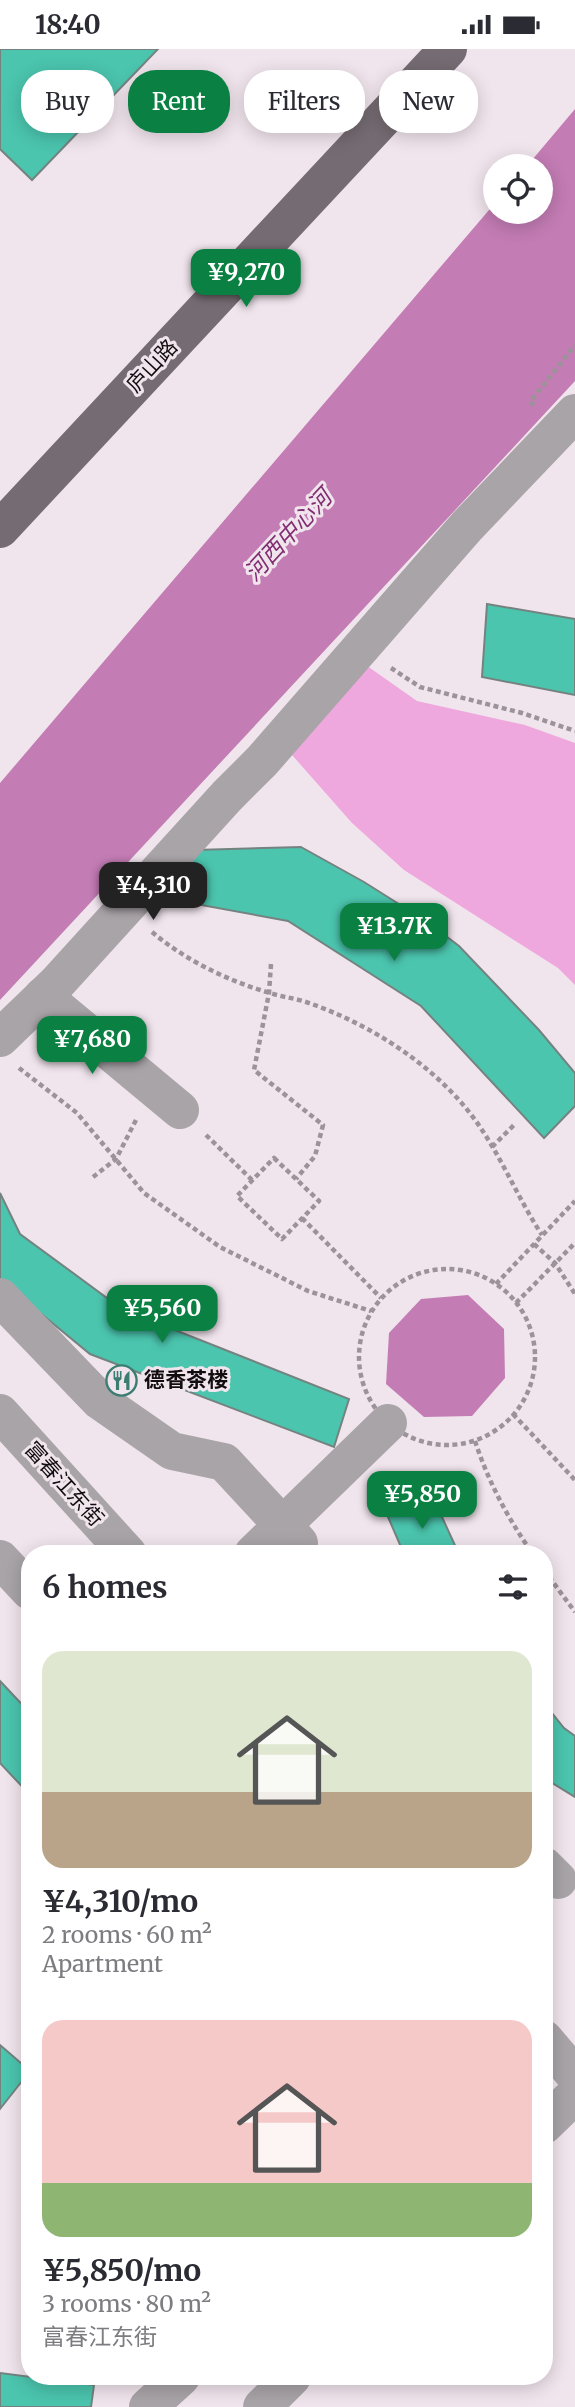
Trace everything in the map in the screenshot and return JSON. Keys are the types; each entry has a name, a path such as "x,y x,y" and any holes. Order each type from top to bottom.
{"main road":[{"name":"庐山路","path":"0,529 448,49"}],"street":[{"path":"8,1052 43,996 262,761 467,526 570,428"},
{"path":"43,996 180,1110"},
{"path":"0,1297 100,1401 172,1451 224,1462 284,1540 388,1423"},
{"name":"富春江东街","path":"0,1413 120,1545"},
{"path":"0,1559 21,1581"},
{"path":"553,2049 575,2075"},
{"path":"553,2117 575,2095"},
{"path":"148,2407 172,2385"},
{"path":"262,2407 284,2385"}],"path":[{"path":"530,402 575,345"},
{"path":"360,650 420,687 522,713 575,731"},
{"path":"125,908 155,935 194,962 269,993 306,1002 349,1020 399,1048 434,1075 466,1108 492,1147 542,1235"},
{"path":"271,964 269,993 254,1070 323,1125 315,1156 296,1179"},
{"path":"8,1052 77,1113 144,1193 220,1247 308,1291 372,1311"},
{"path":"93,1177 116,1159 145,1104 140,1077"},
{"path":"180,1110 253,1180"},
{"path":"492,1147 514,1125"},
{"path":"274,1158 296,1179 318,1201 282,1239 237,1196 274,1158"},
{"path":"496,1284 575,1201"},
{"path":"302,1218 381,1298"},
{"path":"516,1303 575,1243"},
{"path":"534,1244 555,1263 575,1294"},
{"path":"456,1269 483,1276 507,1291 525,1315 535,1344 534,1375 523,1403 502,1426 475,1441 445,1445 415,1439 388,1423 370,1401 360,1376 359,1348 365,1321 372,1311 381,1298 402,1280 428,1270 456,1269"},
{"path":"513,1414 575,1480"},
{"path":"475,1441 485,1471 527,1545"},
{"path":"553,1582 575,1612"}],"shaded area":[{"path":"363,663 417,701 525,725 575,743 575,985 558,968 404,870 352,823 292,755"}],"water":[{"name":"河西中心河","path":"575,109 575,381 0,1000 0,783 483,217 483,224 553,224 553,154 537,154"},
{"path":"468,1295 504,1329 505,1378 472,1416 424,1417 386,1384 389,1333 421,1299"}],"building":[{"path":"0,49 158,49 138,70 128,70 128,80 114,95 114,70 21,70 21,133 77,133 32,180 0,149"},
{"path":"487,604 575,619 575,695 482,677"},
{"path":"301,847 364,882 429,923 459,946 539,1030 575,1073 575,1106 544,1138 421,1006 288,921 174,900 195,850"},
{"path":"0,1193 20,1234 122,1309 349,1399 334,1447 90,1354 0,1280"},
{"path":"436,1504 455,1545 400,1545 385,1510"},
{"path":"0,1681 21,1703 21,1785 0,1763"},
{"path":"553,1714 575,1736 575,1797 553,1784"},
{"path":"0,2045 21,2063 21,2082 0,2109"},
{"path":"0,2373 21,2376 21,2385 94,2385 91,2407 0,2407"}],"place":[{"name":"德香茶楼","path":"121,1380"}]}
